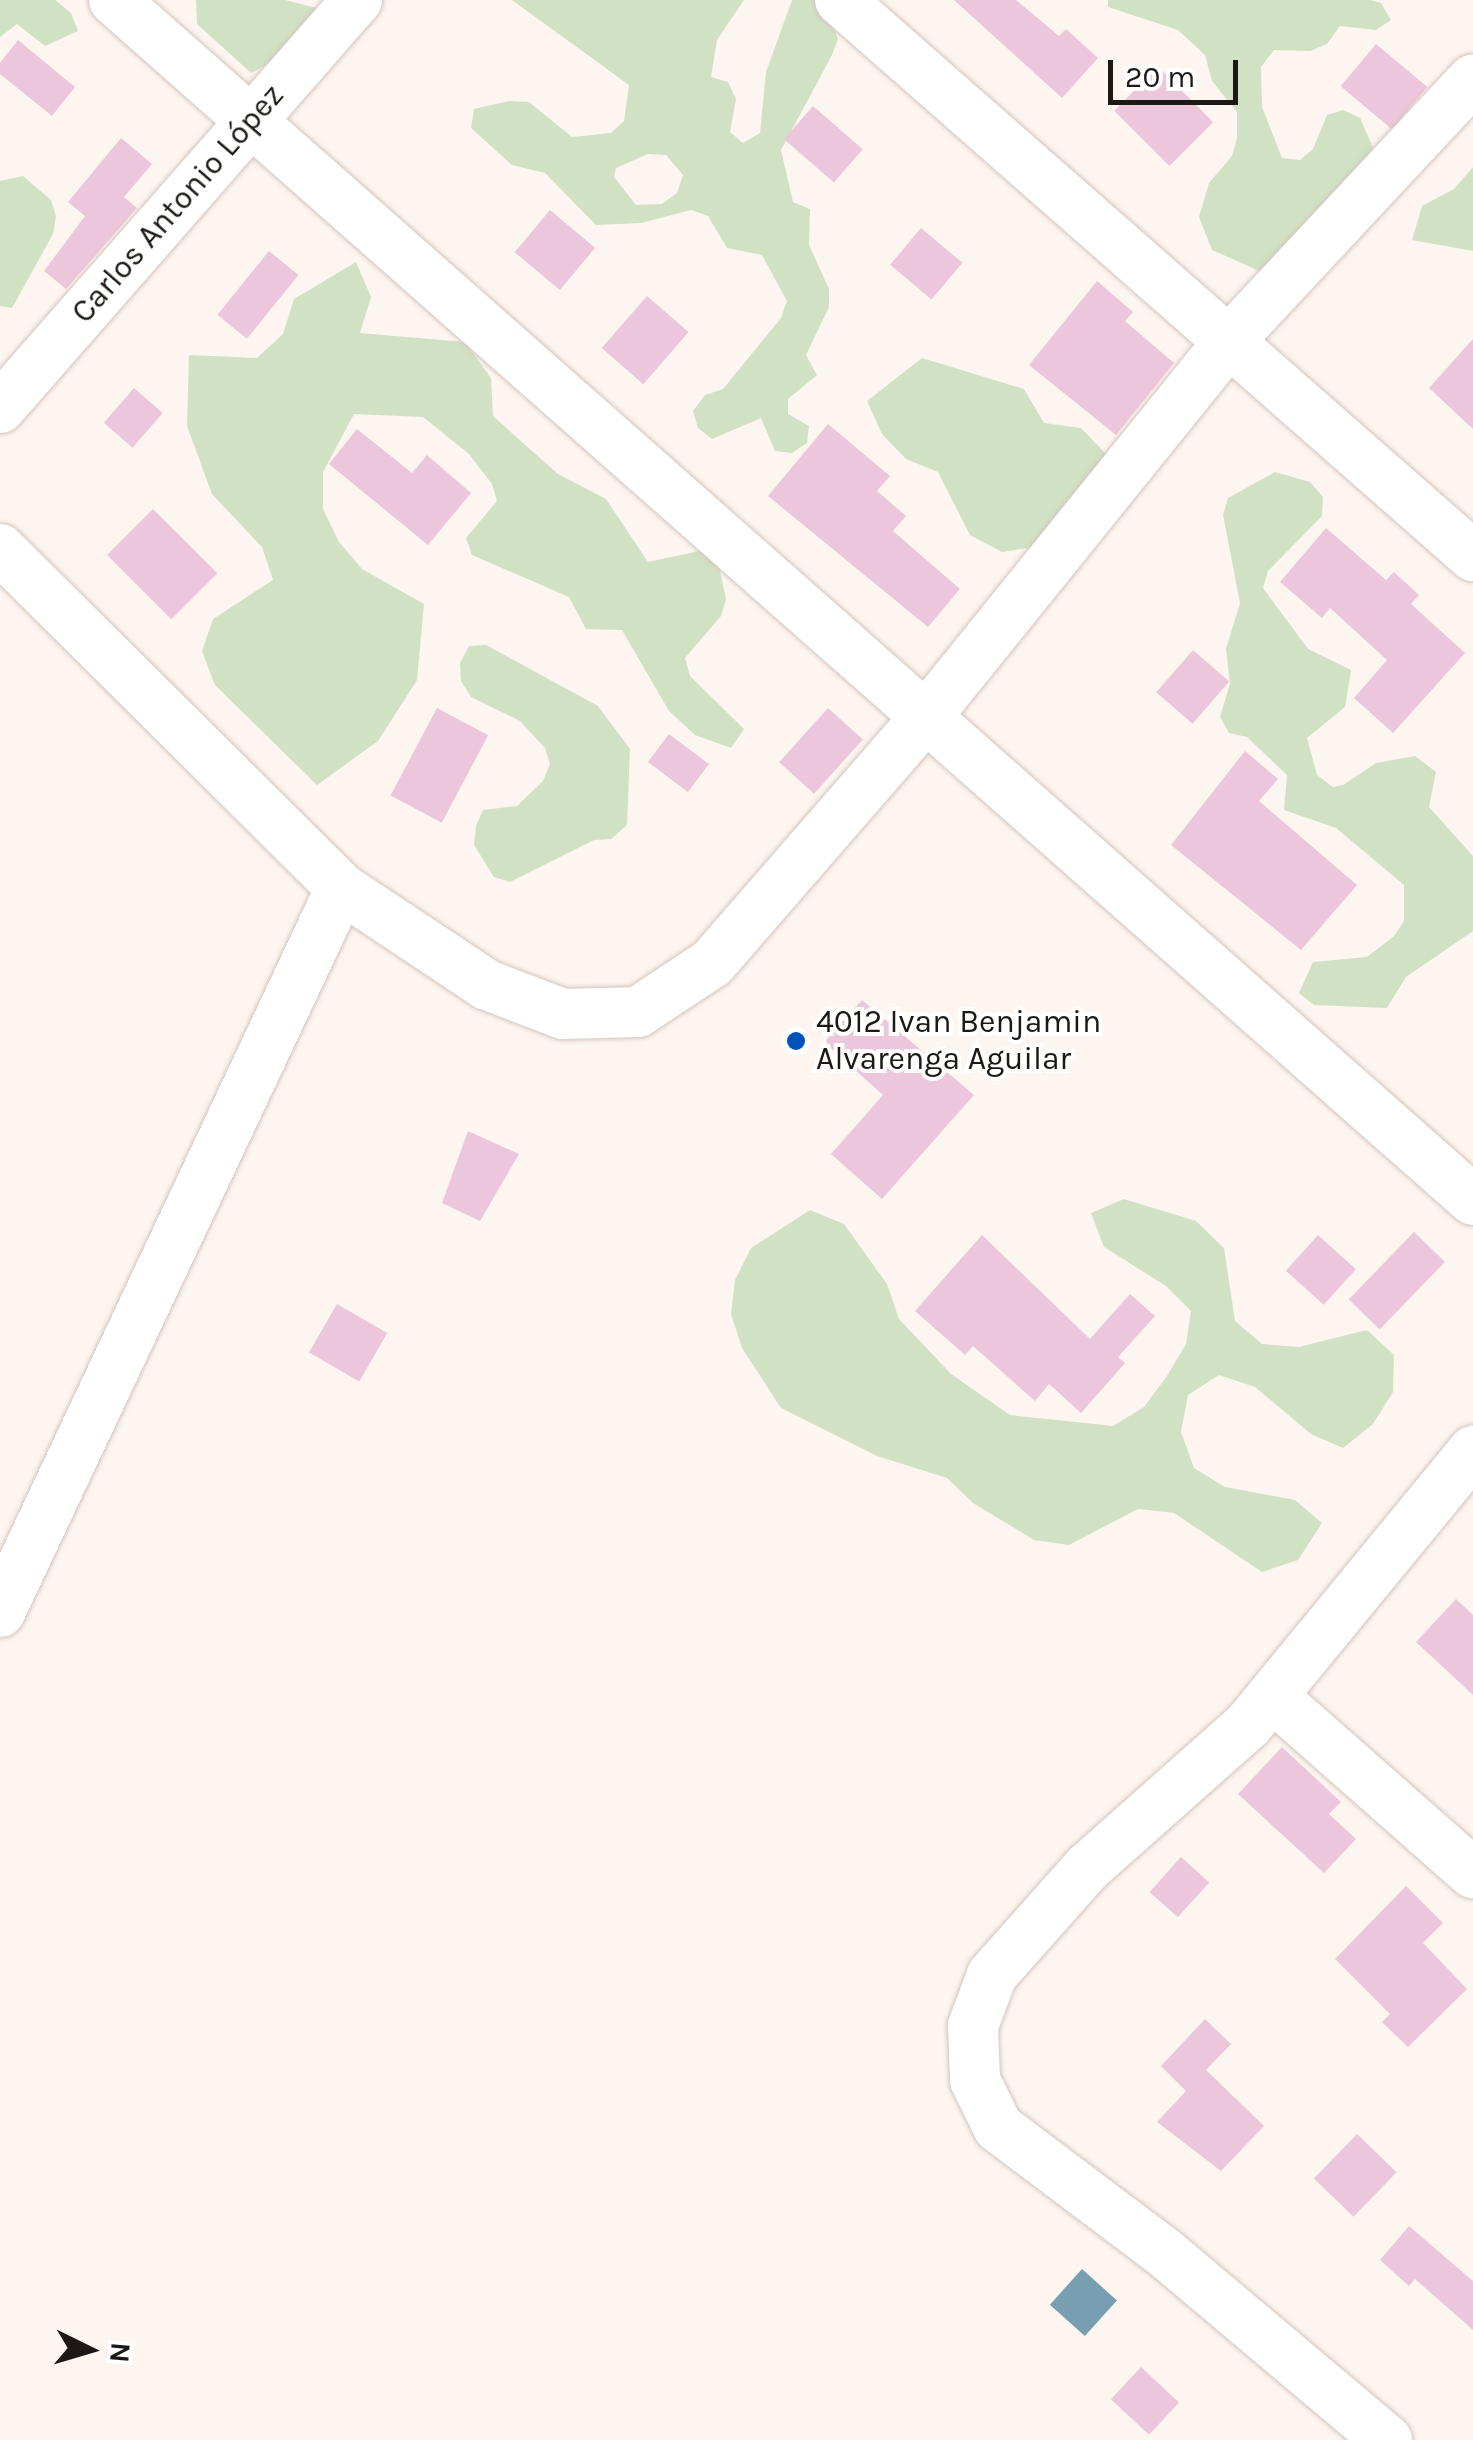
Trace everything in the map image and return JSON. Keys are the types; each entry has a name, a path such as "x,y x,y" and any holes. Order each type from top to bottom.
{"street":[{"path":"114,0 1473,1200"},
{"name":"Carlos Antonio López","path":"0,408 357,0"},
{"path":"840,0 1473,556"},
{"path":"0,549 341,888 487,985 563,1014 638,1012 712,963 925,718 1228,342 1473,79"},
{"path":"0,1612 341,888"},
{"path":"1387,2440 1166,2254 998,2127 974,2080 974,2026 992,1975 1088,1868 1248,1725 1473,1451"},
{"path":"1272,1696 1473,1874"}],"green space":[{"path":"0,0 55,0 71,13 78,31 45,46 17,24 0,37"},
{"path":"196,0 285,0 328,11 286,55 251,73 197,24"},
{"path":"512,0 744,0 717,40 711,77 728,82 736,99 730,132 743,143 760,133 766,72 792,0 817,0 832,22 838,39 832,55 781,150 793,202 810,209 809,245 829,289 829,307 806,355 817,375 788,399 788,414 809,426 807,443 792,453 775,451 761,418 712,439 698,428 693,411 705,395 723,389 781,318 787,301 762,255 727,248 708,216 691,210 641,223 596,225 545,173 512,165 471,128 474,109 509,101 529,102 572,137 611,133 624,121 629,85","holes":["648,154 666,155 683,175 677,193 662,204 636,205 614,177 616,168"]},
{"path":"1108,0 1370,0 1381,3 1391,20 1376,30 1340,26 1327,44 1310,51 1274,50 1261,67 1262,107 1282,158 1300,160 1313,149 1327,115 1343,110 1360,118 1374,150 1262,272 1212,250 1199,217 1209,183 1232,156 1237,138 1237,112 1212,81 1205,55 1178,30 1108,7"},
{"path":"1473,167 1473,251 1412,240 1422,206 1454,189"},
{"path":"23,176 51,200 56,216 53,234 12,308 0,306 0,181"},
{"path":"356,262 371,297 360,333 465,342 491,378 493,416 558,474 606,499 648,562 704,550 718,562 726,599 721,616 685,658 690,676 744,729 731,748 695,735 669,711 622,630 586,629 569,597 472,555 466,538 497,501 492,484 469,454 423,417 354,414 323,472 323,509 339,542 362,569 424,604 417,680 378,741 317,785 215,685 202,651 213,619 273,580 262,547 212,494 187,426 189,355 257,358 283,334 294,299"},
{"path":"922,358 1024,389 1044,423 1081,428 1107,455 1039,546 1002,552 970,535 938,472 906,459 882,434 867,401"},
{"path":"1275,472 1310,482 1323,497 1322,516 1268,571 1263,588 1308,649 1351,670 1345,707 1307,738 1317,775 1333,787 1343,785 1376,763 1415,756 1436,772 1429,807 1473,856 1473,931 1406,977 1387,1008 1314,1005 1299,993 1313,962 1367,957 1394,936 1404,921 1404,885 1336,828 1284,810 1287,775 1247,737 1229,733 1220,717 1230,684 1226,649 1240,603 1223,515 1228,498"},
{"path":"486,645 598,706 630,749 627,825 611,839 594,840 510,882 494,877 474,845 476,826 483,810 517,806 543,781 550,764 545,748 520,721 471,697 461,681 460,663 469,646"},
{"path":"1124,1199 1196,1221 1224,1248 1235,1321 1262,1344 1299,1347 1367,1330 1394,1355 1393,1392 1373,1424 1343,1448 1311,1434 1255,1387 1219,1375 1188,1395 1181,1432 1194,1468 1225,1487 1295,1500 1322,1523 1298,1560 1262,1572 1174,1513 1138,1509 1069,1545 1034,1540 973,1503 947,1478 877,1456 781,1408 742,1348 731,1314 735,1280 751,1248 810,1210 844,1224 887,1284 899,1319 951,1374 1010,1415 1113,1426 1144,1407 1167,1376 1186,1344 1191,1311 1166,1286 1104,1247 1091,1213"}],"water":[{"path":"1082,2269 1117,2300 1085,2336 1050,2305"}],"building":[{"path":"954,0 1016,0 1059,36 1066,29 1098,58 1062,98"},
{"path":"18,40 75,87 52,116 0,74 0,63"},
{"path":"1376,44 1427,87 1392,129 1341,86"},
{"path":"1158,67 1213,122 1169,166 1114,111"},
{"path":"813,106 863,149 834,183 784,139"},
{"path":"121,138 152,164 124,197 137,208 66,289 44,271 85,216 68,202"},
{"path":"550,210 595,248 560,290 515,252"},
{"path":"921,228 962,263 932,299 890,265"},
{"path":"269,251 299,275 247,339 217,315"},
{"path":"1097,281 1133,312 1125,321 1174,363 1116,435 1029,365"},
{"path":"647,296 689,332 643,384 602,348"},
{"path":"1473,339 1473,429 1429,388"},
{"path":"134,388 163,413 133,448 104,423"},
{"path":"828,424 890,476 877,491 906,516 893,531 960,589 928,627 768,496"},
{"path":"357,429 412,473 427,455 471,493 428,545 329,464"},
{"path":"153,509 217,573 171,619 107,555"},
{"path":"1326,528 1386,580 1394,572 1419,595 1411,604 1465,653 1393,733 1354,698 1387,660 1330,608 1322,618 1280,582"},
{"path":"1193,650 1229,681 1192,724 1156,692"},
{"path":"437,708 488,735 442,823 391,795"},
{"path":"828,708 863,739 814,794 779,762"},
{"path":"669,734 709,764 688,792 648,762"},
{"path":"1245,751 1278,779 1259,801 1357,885 1301,950 1171,845"},
{"path":"862,1000 974,1095 882,1199 831,1154 883,1095 824,1042"},
{"path":"468,1131 519,1154 480,1221 442,1203"},
{"path":"1414,1232 1445,1262 1380,1329 1349,1300"},
{"path":"982,1235 1090,1339 1130,1294 1155,1316 1118,1357 1125,1363 1081,1413 1049,1384 1035,1401 973,1346 965,1355 915,1311"},
{"path":"1318,1235 1356,1269 1324,1305 1286,1271"},
{"path":"337,1304 387,1333 359,1381 309,1352"},
{"path":"1456,1599 1473,1615 1473,1695 1416,1642"},
{"path":"1282,1747 1341,1802 1329,1814 1356,1839 1324,1873 1238,1794"},
{"path":"1181,1857 1209,1882 1178,1917 1150,1892"},
{"path":"1406,1886 1443,1923 1423,1943 1467,1989 1408,2047 1382,2022 1390,2014 1335,1959"},
{"path":"1205,2019 1231,2044 1206,2070 1264,2126 1221,2171 1157,2122 1186,2091 1161,2066"},
{"path":"1357,2134 1397,2172 1353,2217 1314,2179"},
{"path":"1409,2226 1473,2281 1473,2330 1415,2279 1409,2286 1380,2260"},
{"path":"1141,2367 1179,2402 1149,2435 1111,2399"}],"place":[{"name":"4012 Ivan Benjamin Alvarenga Aguilar","path":"796,1041"}]}
